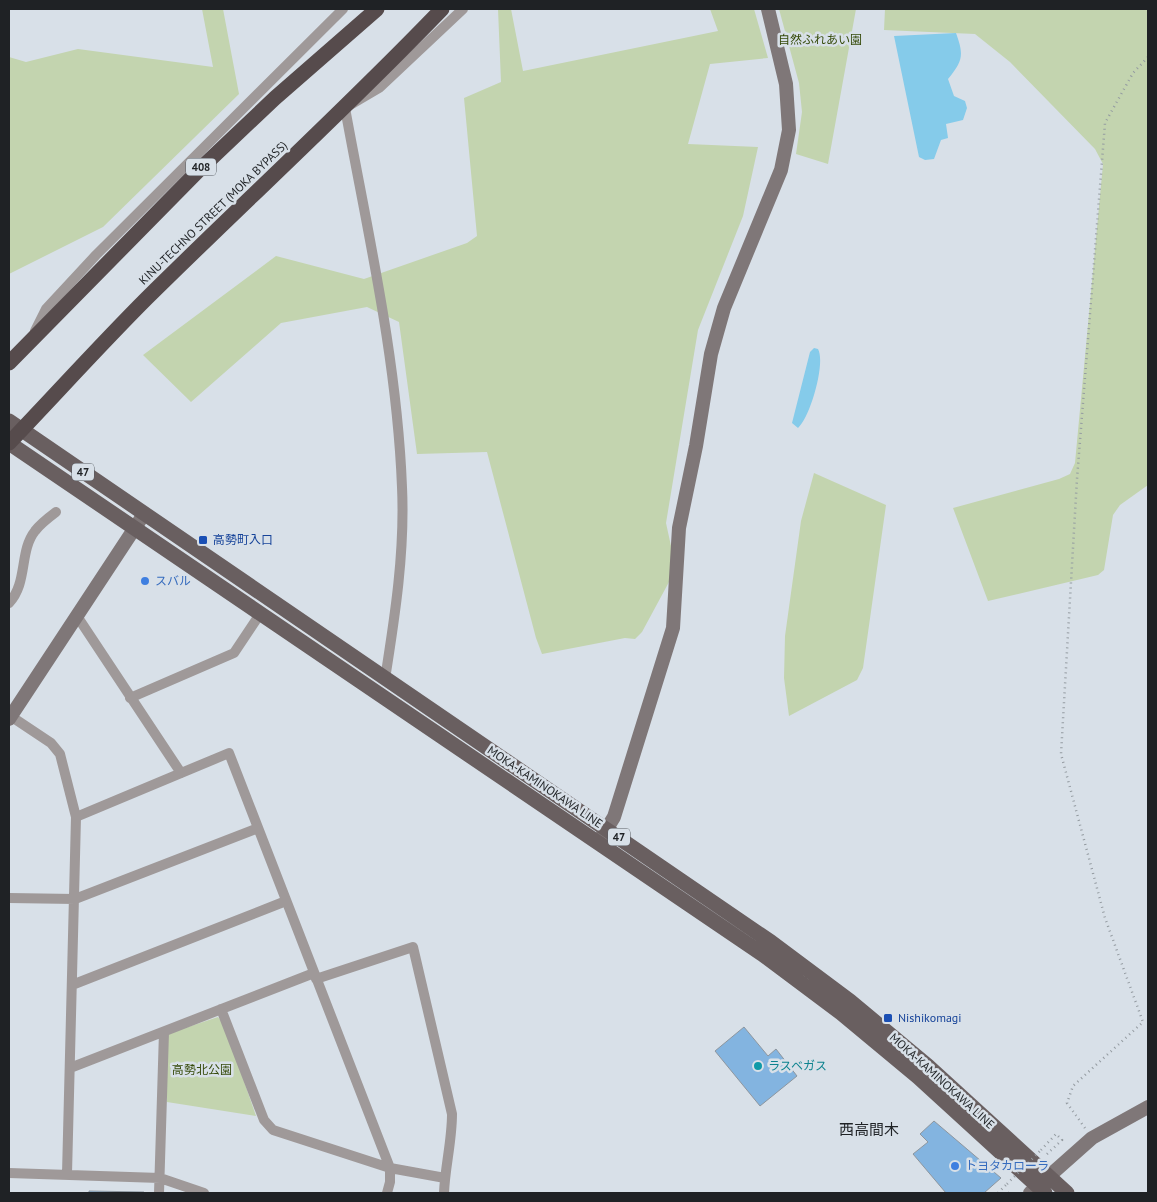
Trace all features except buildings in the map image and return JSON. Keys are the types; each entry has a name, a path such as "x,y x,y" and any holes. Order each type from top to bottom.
{"highway":[{"name":"408","path":"9,363 34,335 198,170 275,98 377,9"},
{"name":"KINU-TECHNO STREET (MOKA BYPASS)","path":"9,443 147,298 286,162 345,108 442,9"}],"main road":[{"name":"47","path":"9,421 22,430"},
{"name":"MOKA-KAMINOKAWA LINE","path":"22,430 771,942 850,1001 928,1066 1040,1187"},
{"name":"MOKA-KAMINOKAWA LINE","path":"9,443 762,954 841,1013 918,1077 1040,1187 1066,1193"}],"street":[{"path":"385,679 396,610 402,528 402,488 398,422 386,328 345,108 379,88 463,9"},
{"path":"599,842 608,829 617,808 673,628 679,528 696,446 711,354 724,308 781,170 789,130 786,84 768,9"},
{"path":"34,335 46,309 96,254 338,10"},
{"path":"9,603 20,587 26,554 34,532 56,512"},
{"path":"67,1174 76,816 60,754 51,743 9,717 144,514"},
{"path":"130,698 234,653 260,614"},
{"path":"77,616 181,773"},
{"path":"76,816 229,753 390,1168 390,1182 387,1193"},
{"path":"9,898 75,899 258,828"},
{"path":"72,985 286,901"},
{"path":"70,1068 221,1009 315,976 413,947 452,1114 452,1139 444,1193"},
{"path":"221,1009 264,1120 273,1130 390,1168 445,1178"},
{"path":"159,1193 164,1032"},
{"path":"1040,1187 1092,1138 1148,1107"},
{"path":"9,1173 160,1178 204,1193"}],"path":[{"path":"1092,1138 1067,1103 1073,1086 1143,1022 1105,918 1060,754 1077,479 1105,123 1133,73 1148,57"},
{"path":"998,1193 1056,1134 1062,1140 1046,1155"},
{"path":"1008,1193 1012,1190"}],"green space":[{"path":"202,9 223,9 239,94 103,227 9,274 9,57 26,62 78,49 213,67"},
{"path":"498,9 511,9 523,71 718,31 710,9 754,9 768,58 710,64 688,144 758,147 743,216 698,330 666,523 676,569 642,632 635,639 625,638 542,654 536,638 487,452 417,454 399,322 367,307 281,323 191,402 143,355 276,256 364,279 467,243 477,236 464,98 501,82"},
{"name":"自然ふれあい園","path":"779,9 856,9 828,164 796,154 802,112 799,83"},
{"path":"885,9 1148,9 1148,485 1120,505 1113,515 1104,570 1098,575 988,601 953,508 1059,479 1070,474 1075,463 1103,164 1095,149 1010,62 975,34 884,30"},
{"path":"814,473 886,505 863,668 857,680 789,716 784,678 785,636 801,521"},
{"name":"高勢北公園","path":"218,1017 225,1026 256,1116 167,1102 166,1037 170,1033"}],"water":[{"path":"956,33 961,57 957,67 948,79 954,96 965,101 967,108 963,120 946,124 948,138 941,140 934,159 925,160 919,157 894,36"},
{"path":"814,348 818,349 820,356 818,378 812,402 803,422 798,428 792,423 810,352"}],"place":[{"name":"高勢町入口","path":"203,540"},
{"name":"スバル","path":"145,581"},
{"name":"Nishikomagi","path":"888,1018"},
{"name":"ラスベガス","path":"758,1066"},
{"name":"トヨタカローラ","path":"955,1166"}],"district":[{"name":"西高間木","path":"869,1130"}]}
